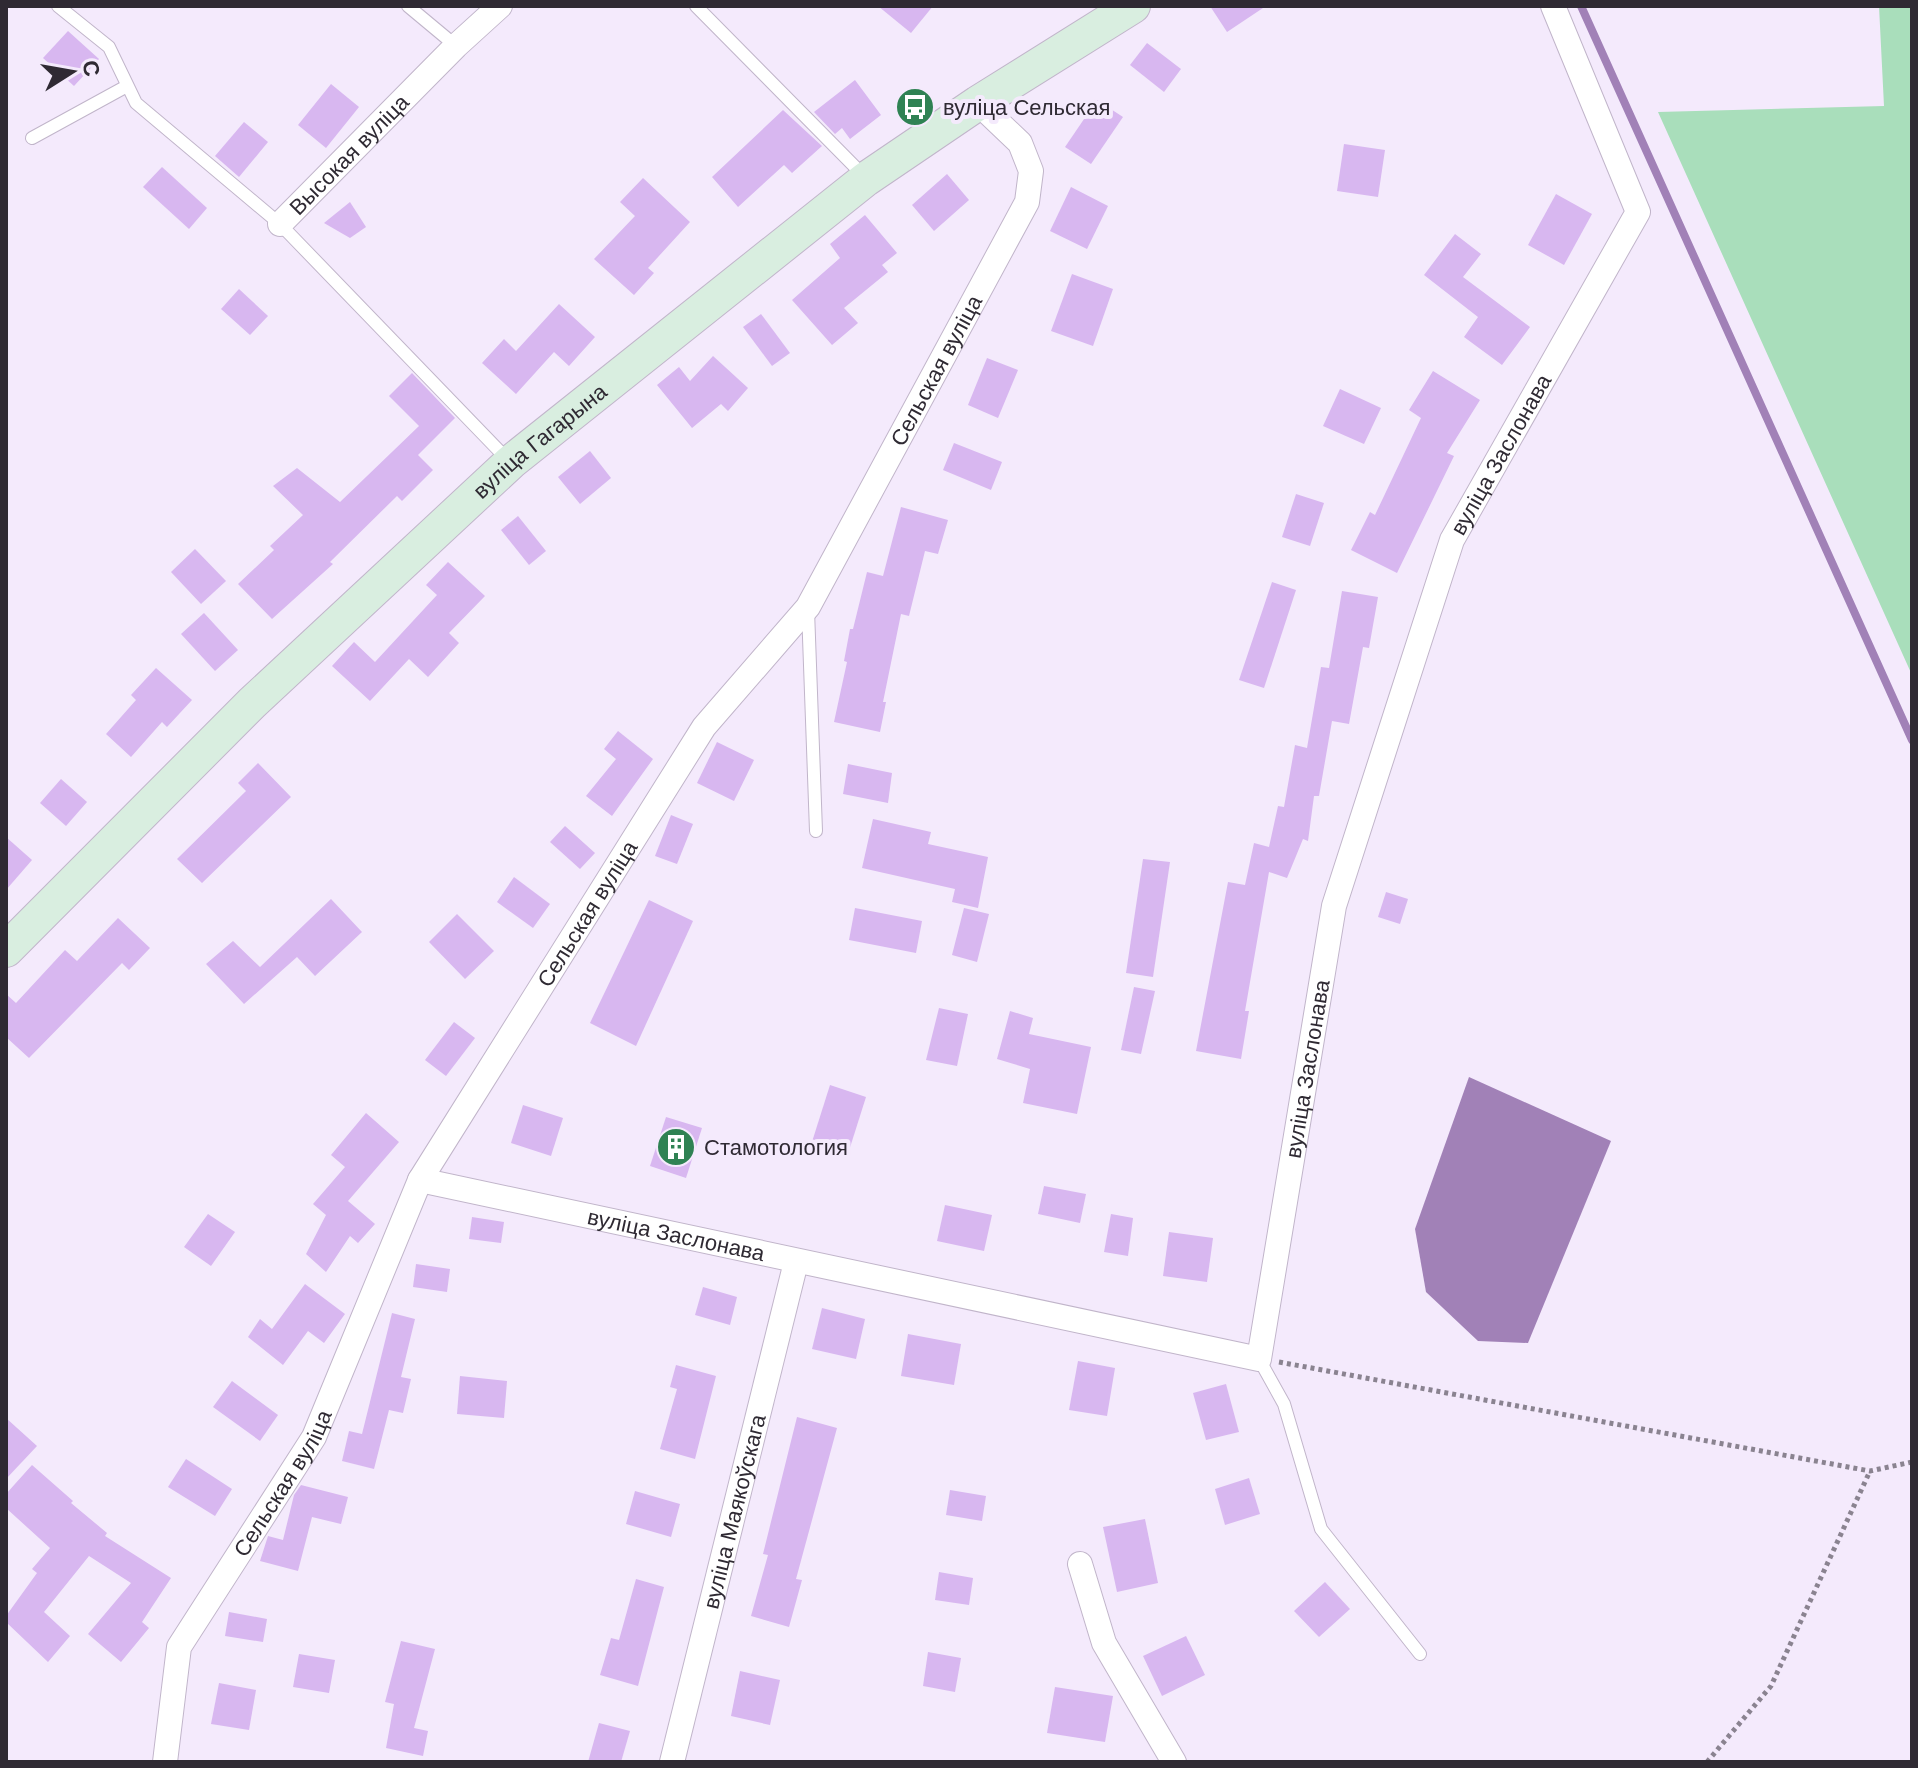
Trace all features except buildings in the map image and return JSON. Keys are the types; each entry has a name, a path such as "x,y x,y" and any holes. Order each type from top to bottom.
{"street":[{"name":"Высокая вуліца","path":"280,224 456,46 500,6"},
{"name":"вуліца Заслонава","path":"420,1180 1259,1359 1334,906 1452,540 1638,212 1553,6"},
{"name":"вуліца Гагарына","path":"6,950 252,703 511,462 866,179 1111,11"},
{"name":"Сельская вуліца","path":"165,1762 179,1647 314,1437 420,1180 704,727 808,607 1027,202 1031,171 1020,143 978,103"},
{"name":"вуліца Маякоўскага","path":"672,1762 796,1262"},
{"path":"1080,1564 1104,1643 1174,1762"}],"lane":[{"name":"Высокая вуліца","path":"58,6 109,47 136,103 280,224"},
{"path":"408,6 456,46"},
{"path":"696,6 866,179"},
{"path":"32,138 127,86"},
{"path":"280,224 511,462"},
{"path":"808,607 816,831"},
{"path":"1259,1359 1284,1404 1321,1529 1420,1654"}],"path":[{"path":"1259,1359 1870,1471 1912,1462"},
{"path":"1707,1762 1771,1686 1870,1471"}],"green space":[{"path":"1879,6 1912,6 1912,675 1658,112 1884,106"}],"shaded area":[{"path":"1469,1077 1611,1141 1528,1343 1478,1341 1426,1292 1415,1229"}],"waterway":[{"path":"1581,6 1912,740"}],"place":[{"name":"вуліца Сельская","path":"915,107"},
{"name":"Стамотология","path":"676,1147"}]}
